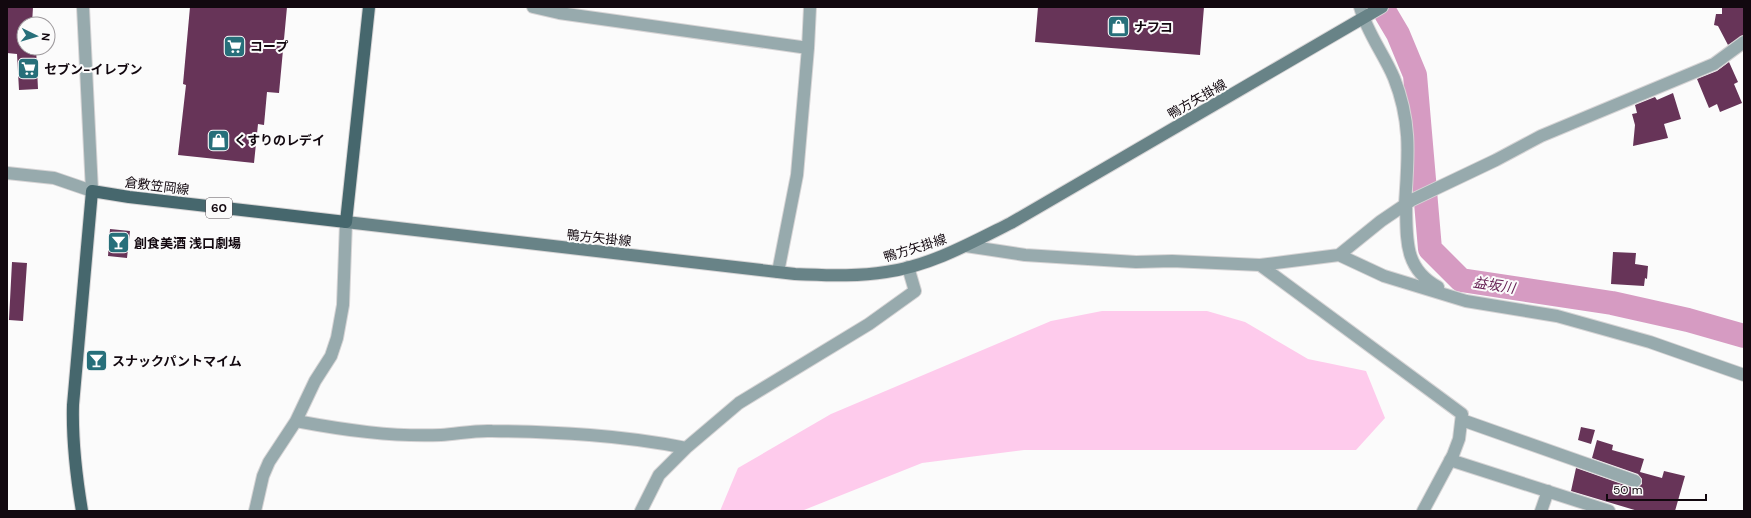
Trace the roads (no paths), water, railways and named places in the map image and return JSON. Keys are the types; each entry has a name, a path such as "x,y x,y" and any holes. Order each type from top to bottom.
{"main road":[{"path":"346,222 369,7"},
{"name":"鴨方矢掛線","path":"346,222 778,272 845,275 886,272 927,262 966,246 1018,220 1364,13 1382,7"},
{"name":"倉敷笠岡線","path":"92,191 129,197 346,222"},
{"path":"82,511 75,470 72,438 73,405 92,191"}],"street":[{"path":"7,173 54,178 92,191 83,7"},
{"path":"533,7 559,13 808,48"},
{"path":"778,272 797,175 810,7"},
{"path":"1364,13 1394,78 1406,120 1409,152 1407,248 1414,266 1427,281 1466,301"},
{"path":"966,246 1025,255 1136,262 1172,261 1260,265 1338,255 1408,202 1541,136 1714,64 1744,42"},
{"path":"255,511 263,476 269,462 296,421 315,381 331,356 337,338 343,305 346,222"},
{"path":"1338,255 1384,276 1466,301 1557,316 1650,342 1744,375"},
{"path":"1260,265 1462,414 1459,438 1450,460 1423,511"},
{"path":"641,511 659,475 686,448 739,402 869,324 915,291 908,267"},
{"path":"1462,420 1635,481"},
{"path":"296,421 349,431 440,435 490,431 588,436 663,443 686,448"},
{"path":"1450,460 1609,511"},
{"path":"1541,511 1548,491"}],"waterway":[{"name":"益坂川","path":"1382,7 1398,34 1415,75 1430,249 1461,280 1612,303 1688,320 1744,336"}],"place":[{"name":"ナフコ","path":"1119,27"},
{"name":"コープ","path":"235,46"},
{"name":"セブン-イレブン","path":"28,69"},
{"name":"くすりのレデイ","path":"218,140"},
{"name":"創食美酒 浅口劇場","path":"119,243"},
{"name":"スナックパントマイム","path":"97,361"}]}
